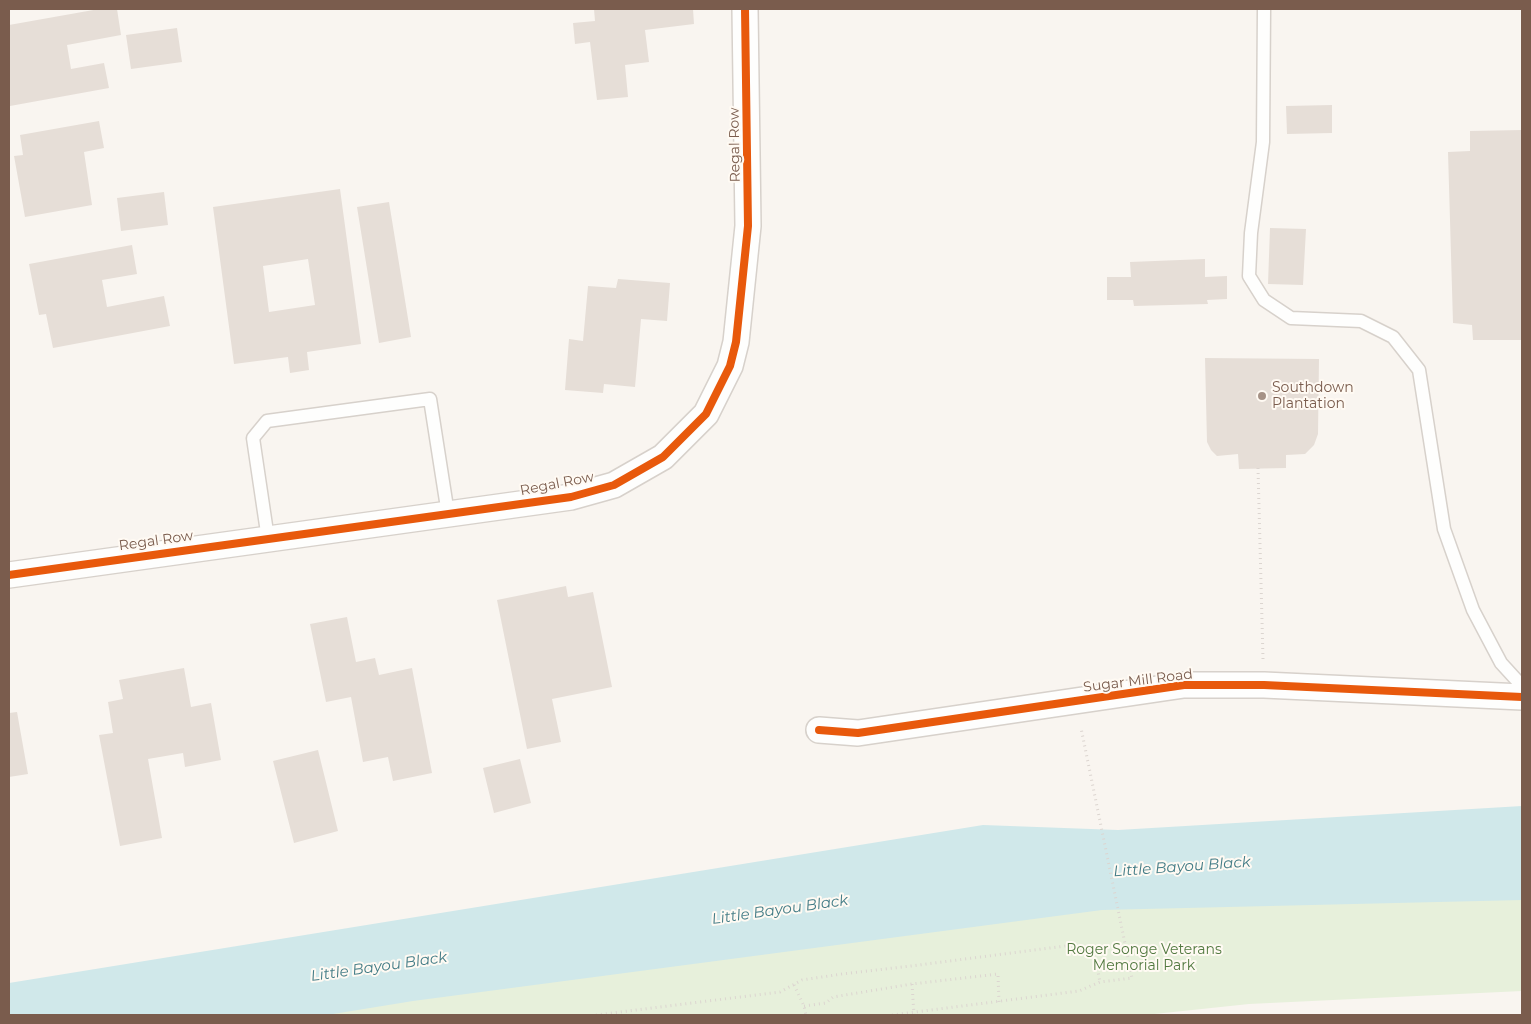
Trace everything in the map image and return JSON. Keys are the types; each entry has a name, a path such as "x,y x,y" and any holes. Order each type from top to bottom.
{"street":[{"name":"Regal Row","path":"9,574 571,497 614,485 662,457 706,414 730,366 736,342 748,226 745,9"},
{"name":"Sugar Mill Road","path":"820,730 858,734 1184,685 1264,685 1522,696"}],"lane":[{"path":"1264,9 1263,142 1251,233 1249,276 1264,300 1291,318 1361,321 1393,337 1419,370 1444,529 1473,610 1501,663 1522,686"},
{"path":"268,538 254,438 267,421 430,399 448,514"}],"path":[{"path":"1258,468 1264,685"},
{"path":"892,1015 914,1014 1079,991 1100,982 1132,978 1081,727"},
{"path":"596,1015 780,992 802,980 842,974 1073,945 1087,951 1096,962 1100,982"},
{"path":"804,1006 826,1003 833,997 912,984 998,974 999,1002"},
{"path":"794,984 806,1015"},
{"path":"912,984 914,1014"}],"green space":[{"name":"Roger Songe Veterans Memorial Park","path":"1522,886 1522,991 1249,1004 1145,1015 187,1015 1001,907"}],"water":[{"name":"Little Bayou Black","path":"1522,806 1522,900 1102,910 413,1001 327,1015 9,1015 9,983 983,825 1118,830"}],"building":[{"path":"99,9 117,9 121,35 67,45 71,69 104,63 109,88 10,106 9,25"},
{"path":"594,9 693,9 694,24 645,30 649,62 625,65 628,97 597,100 590,42 575,44 573,23 595,21"},
{"path":"177,28 182,62 131,69 126,35"},
{"path":"1332,105 1332,133 1287,134 1286,106"},
{"path":"99,121 104,148 84,152 92,205 25,217 14,156 23,155 20,135"},
{"path":"1522,130 1522,340 1473,340 1472,325 1453,323 1448,152 1470,151 1470,131"},
{"path":"340,189 361,344 307,352 309,370 290,373 288,357 234,364 213,207","holes":["308,259 315,305 269,312 263,266"]},
{"path":"164,192 168,225 121,231 117,198"},
{"path":"389,202 411,337 379,343 357,207"},
{"path":"1270,228 1306,229 1303,285 1268,284"},
{"path":"132,245 137,274 102,280 107,307 164,296 170,326 53,348 46,314 39,315 29,264"},
{"path":"1205,259 1205,277 1227,276 1227,299 1207,300 1208,304 1134,306 1133,300 1107,300 1107,277 1131,277 1130,262"},
{"path":"618,279 670,283 667,321 641,319 635,387 604,384 603,393 565,390 569,339 583,341 588,286 616,288"},
{"name":"Southdown Plantation","path":"1205,358 1319,359 1318,434 1314,445 1305,454 1286,455 1286,468 1239,469 1238,454 1217,456 1207,442"},
{"path":"566,586 568,597 593,592 612,687 552,699 561,742 527,749 497,600"},
{"path":"347,617 356,662 375,658 379,675 412,668 432,773 393,781 388,757 363,762 351,697 326,702 310,624"},
{"path":"184,668 191,707 211,703 221,760 185,767 183,753 148,759 162,838 120,846 99,735 113,733 108,702 123,699 119,680"},
{"path":"17,712 28,774 9,777 9,713"},
{"path":"318,750 338,831 294,843 273,761"},
{"path":"520,759 531,803 494,813 483,768"}],"cycle path":[{"path":"9,575 571,497 614,485 663,457 706,414 730,366 736,342 748,226 745,9"},
{"path":"819,730 858,733 1184,685 1264,685 1522,697"}],"place":[{"name":"Southdown Plantation","path":"1262,396"}]}
